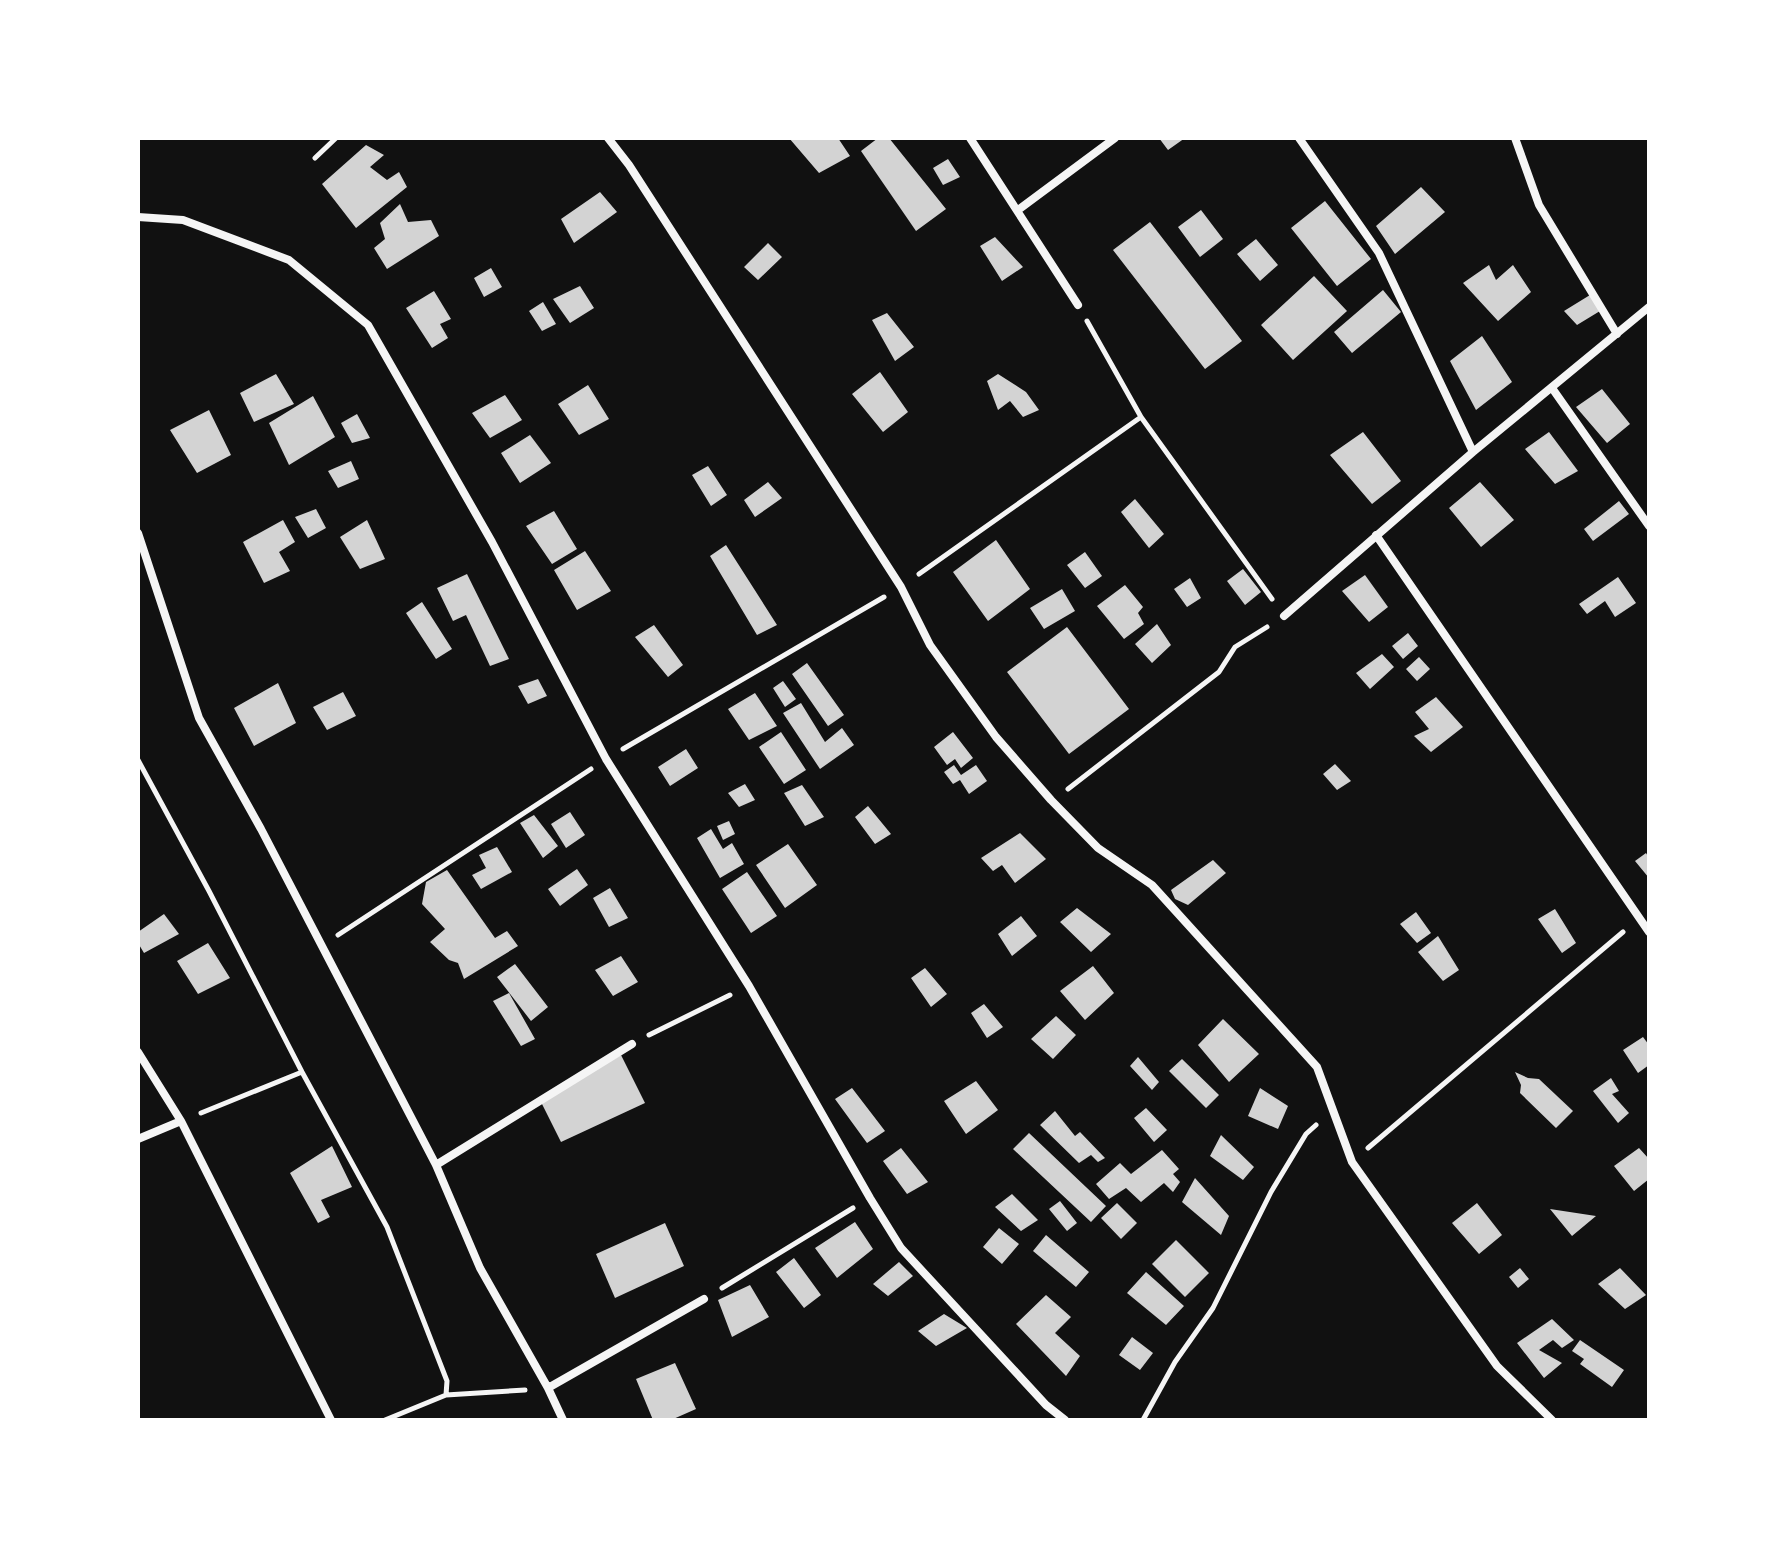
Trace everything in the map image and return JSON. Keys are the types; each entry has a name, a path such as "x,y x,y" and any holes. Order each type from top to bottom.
{"street":[{"path":"608,138 637,178 901,587 930,645 996,737 1098,848 1163,896 1317,1067 1352,1162 1497,1366 1552,1420"},
{"path":"970,138 1078,305"},
{"path":"1018,210 1115,138"},
{"path":"1299,138 1379,253 1473,452"},
{"path":"1515,138 1539,205 1617,334"},
{"path":"138,217 183,220 289,260 368,325 492,542 606,759 749,986 901,1248 1046,1405 1065,1420"},
{"path":"1284,616 1473,452 1649,307"},
{"path":"1552,388 1649,526"},
{"path":"138,533 199,718 261,829 436,1165 480,1268 563,1420"},
{"path":"1376,535 1649,932"},
{"path":"1640,918 1649,911"},
{"path":"436,1165 632,1044"},
{"path":"138,1052 181,1121 331,1420"},
{"path":"138,1139 181,1121"},
{"path":"548,1388 704,1299"}],"path":[{"path":"315,158 336,138"},
{"path":"1051,800 1219,672 1235,647 1284,616 1141,417 1078,305"},
{"path":"320,946 606,759 901,587 1141,417"},
{"path":"138,760 387,1227 447,1381 446,1395"},
{"path":"1352,1162 1640,918"},
{"path":"632,1044 749,986"},
{"path":"181,1121 302,1072"},
{"path":"1143,1420 1175,1362 1213,1308 1271,1192 1299,1145 1306,1134 1333,1111"},
{"path":"704,1299 870,1198"},
{"path":"385,1420 446,1395 528,1390"}],"building":[{"path":"789,138 838,138 850,156 819,173"},
{"path":"878,138 889,138 946,209 916,231 861,151"},
{"path":"1159,138 1185,138 1168,150"},
{"path":"366,145 384,155 370,167 387,180 399,172 407,187 356,228 322,184"},
{"path":"948,159 960,177 943,185 933,168"},
{"path":"1421,187 1445,212 1395,254 1376,226"},
{"path":"600,192 617,212 574,243 561,219"},
{"path":"1325,201 1371,259 1337,286 1291,228"},
{"path":"400,204 408,222 431,220 439,236 387,269 374,248 385,239 380,223"},
{"path":"1201,210 1223,239 1200,257 1178,227"},
{"path":"1150,222 1242,341 1205,369 1113,250"},
{"path":"995,237 1023,267 1002,281 980,246"},
{"path":"1256,239 1278,265 1260,281 1237,254"},
{"path":"768,243 782,257 758,280 744,267"},
{"path":"1489,265 1496,280 1513,265 1531,292 1498,321 1463,283"},
{"path":"491,268 502,287 484,297 474,278"},
{"path":"1314,276 1347,311 1293,360 1261,325"},
{"path":"580,286 594,308 570,323 553,299"},
{"path":"1383,290 1401,312 1352,353 1334,332"},
{"path":"434,291 451,319 440,324 448,338 432,348 406,308"},
{"path":"1590,295 1600,311 1577,325 1564,311"},
{"path":"543,302 556,324 542,331 529,311"},
{"path":"887,313 914,347 895,361 872,320"},
{"path":"1482,336 1512,382 1476,410 1450,361"},
{"path":"880,372 908,412 883,432 852,394"},
{"path":"276,374 294,404 254,422 240,393"},
{"path":"998,374 1026,392 1039,410 1023,417 1010,401 998,410 987,381"},
{"path":"588,385 609,419 579,435 558,404"},
{"path":"1602,389 1630,424 1607,443 1576,407"},
{"path":"505,395 522,420 490,438 472,413"},
{"path":"313,396 335,437 289,465 269,423"},
{"path":"209,410 231,455 197,473 170,430"},
{"path":"357,414 370,438 352,443 341,423"},
{"path":"1363,432 1401,481 1372,504 1330,455"},
{"path":"1549,432 1578,471 1555,484 1525,449"},
{"path":"530,435 551,463 520,483 501,453"},
{"path":"351,461 359,479 338,488 328,471"},
{"path":"708,466 727,495 711,506 692,475"},
{"path":"768,482 782,498 755,517 744,500"},
{"path":"1480,482 1514,520 1481,547 1449,508"},
{"path":"1135,499 1164,534 1149,548 1121,512"},
{"path":"1619,501 1629,514 1593,541 1584,529"},
{"path":"316,509 326,528 308,538 295,517"},
{"path":"554,511 577,549 552,564 526,526"},
{"path":"283,520 295,542 279,552 290,571 264,583 243,542"},
{"path":"367,520 385,559 360,569 340,537"},
{"path":"996,540 1030,589 988,621 953,572"},
{"path":"726,545 777,625 757,635 710,556"},
{"path":"585,551 611,591 577,610 554,570"},
{"path":"1085,552 1102,576 1085,588 1067,565"},
{"path":"1243,569 1261,592 1245,605 1227,581"},
{"path":"467,574 509,659 490,666 466,615 453,621 437,588"},
{"path":"1365,575 1388,607 1369,622 1342,591"},
{"path":"1618,577 1636,603 1615,617 1605,601 1587,614 1579,604"},
{"path":"1190,578 1201,598 1187,607 1174,589"},
{"path":"1125,585 1143,607 1138,613 1144,624 1124,639 1097,606"},
{"path":"1062,589 1075,611 1044,629 1030,608"},
{"path":"422,602 452,649 436,659 406,613"},
{"path":"1157,624 1171,645 1152,663 1135,644"},
{"path":"654,625 683,665 668,677 635,637"},
{"path":"1067,627 1129,709 1069,754 1007,672"},
{"path":"1408,633 1418,646 1403,659 1392,646"},
{"path":"1382,654 1394,667 1370,689 1356,673"},
{"path":"1419,657 1430,669 1417,681 1406,669"},
{"path":"807,663 844,715 828,726 792,674"},
{"path":"538,679 547,696 528,704 518,686"},
{"path":"783,681 796,699 785,707 773,688"},
{"path":"278,683 296,723 254,746 234,708"},
{"path":"343,692 356,716 327,730 313,707"},
{"path":"755,693 777,726 749,740 728,709"},
{"path":"1436,697 1463,727 1431,752 1414,736 1429,729 1415,712"},
{"path":"801,703 825,742 842,728 854,745 820,769 783,713"},
{"path":"781,732 806,770 784,784 759,747"},
{"path":"953,732 973,758 961,768 955,759 947,765 934,747"},
{"path":"686,749 698,768 670,786 658,767"},
{"path":"1335,764 1351,781 1337,790 1323,774"},
{"path":"954,765 961,775 976,765 987,781 969,794 960,780 953,784 944,772"},
{"path":"745,784 755,800 739,807 728,793"},
{"path":"802,785 824,817 805,826 784,793"},
{"path":"868,806 891,834 875,844 855,817"},
{"path":"570,812 585,835 566,848 551,824"},
{"path":"534,815 558,846 543,858 520,823"},
{"path":"729,821 735,834 723,840 717,826"},
{"path":"711,829 723,849 732,843 744,864 720,878 697,838"},
{"path":"1020,833 1046,859 1015,883 1002,865 993,871 981,858"},
{"path":"788,844 817,885 785,908 756,865"},
{"path":"497,847 512,872 481,889 472,875 486,868 479,855"},
{"path":"1646,853 1649,858 1649,878 1635,861"},
{"path":"1213,860 1226,873 1188,905 1175,899 1171,890"},
{"path":"577,869 588,885 560,906 548,889"},
{"path":"447,870 495,938 507,931 518,946 464,979 458,963 449,960 430,942 445,929 422,904 426,882"},
{"path":"747,872 777,916 751,933 722,889"},
{"path":"610,888 628,918 609,927 593,898"},
{"path":"1077,908 1111,934 1091,952 1060,922"},
{"path":"1555,909 1576,943 1562,953 1538,919"},
{"path":"1416,912 1431,933 1417,943 1400,924"},
{"path":"164,914 179,934 144,953 138,943 138,932"},
{"path":"1021,916 1037,936 1012,956 998,934"},
{"path":"1438,936 1459,970 1443,981 1418,952"},
{"path":"208,943 230,978 198,994 177,961"},
{"path":"621,956 638,982 613,996 595,970"},
{"path":"515,964 548,1007 531,1021 497,977"},
{"path":"1093,966 1114,993 1085,1020 1060,991"},
{"path":"925,968 947,994 931,1007 911,978"},
{"path":"509,993 535,1039 521,1046 493,1001"},
{"path":"984,1004 1003,1027 987,1038 971,1013"},
{"path":"1056,1016 1076,1035 1053,1059 1031,1039"},
{"path":"1223,1019 1259,1054 1229,1082 1198,1045"},
{"path":"1643,1037 1649,1045 1649,1065 1638,1073 1623,1050"},
{"path":"621,1055 645,1103 561,1142 540,1100"},
{"path":"1138,1057 1159,1082 1152,1090 1130,1066"},
{"path":"1182,1059 1219,1095 1206,1108 1169,1071"},
{"path":"1515,1072 1539,1079 1573,1111 1556,1128 1520,1093 1521,1085"},
{"path":"1611,1078 1619,1091 1612,1094 1629,1113 1618,1123 1593,1091"},
{"path":"976,1081 998,1110 966,1134 944,1101"},
{"path":"852,1088 885,1131 867,1143 835,1099"},
{"path":"1260,1088 1288,1106 1278,1129 1248,1116"},
{"path":"1146,1108 1167,1130 1154,1142 1134,1118"},
{"path":"1055,1111 1075,1136 1080,1132 1105,1158 1098,1162 1091,1155 1079,1163 1040,1125"},
{"path":"1029,1133 1106,1206 1091,1222 1013,1149"},
{"path":"1221,1135 1254,1167 1243,1180 1210,1156"},
{"path":"332,1146 352,1187 321,1200 330,1217 318,1223 290,1173"},
{"path":"901,1148 928,1182 907,1194 883,1161"},
{"path":"1639,1148 1649,1159 1649,1179 1634,1191 1614,1166"},
{"path":"1162,1150 1179,1169 1173,1174 1180,1182 1173,1192 1164,1183 1141,1202 1126,1188 1109,1199 1096,1184 1120,1163 1131,1174"},
{"path":"1195,1178 1229,1216 1221,1235 1182,1202"},
{"path":"1012,1194 1038,1220 1021,1231 995,1207"},
{"path":"1060,1201 1077,1223 1067,1231 1049,1209"},
{"path":"1117,1203 1137,1223 1121,1239 1101,1218"},
{"path":"1477,1203 1502,1235 1479,1254 1452,1223"},
{"path":"1550,1209 1596,1216 1572,1236"},
{"path":"855,1222 873,1249 837,1278 815,1248"},
{"path":"665,1223 684,1266 615,1298 596,1254"},
{"path":"999,1228 1019,1244 1002,1264 983,1247"},
{"path":"1046,1235 1089,1272 1076,1287 1033,1251"},
{"path":"1176,1240 1209,1273 1185,1297 1152,1264"},
{"path":"794,1258 821,1295 804,1308 776,1272"},
{"path":"899,1262 913,1276 888,1296 873,1284"},
{"path":"1520,1268 1529,1279 1518,1288 1509,1277"},
{"path":"1620,1268 1646,1295 1625,1309 1598,1284"},
{"path":"1146,1272 1184,1306 1166,1325 1127,1293"},
{"path":"750,1285 769,1317 732,1337 718,1300"},
{"path":"1046,1295 1071,1317 1055,1333 1080,1356 1066,1376 1016,1324"},
{"path":"944,1314 967,1328 936,1346 918,1331"},
{"path":"1552,1319 1574,1340 1562,1348 1553,1340 1539,1350 1562,1363 1544,1378 1517,1343"},
{"path":"1132,1337 1153,1353 1140,1370 1119,1355"},
{"path":"1580,1340 1624,1370 1612,1387 1580,1364 1584,1359 1572,1351"},
{"path":"675,1363 696,1409 671,1420 653,1420 636,1379"}]}
